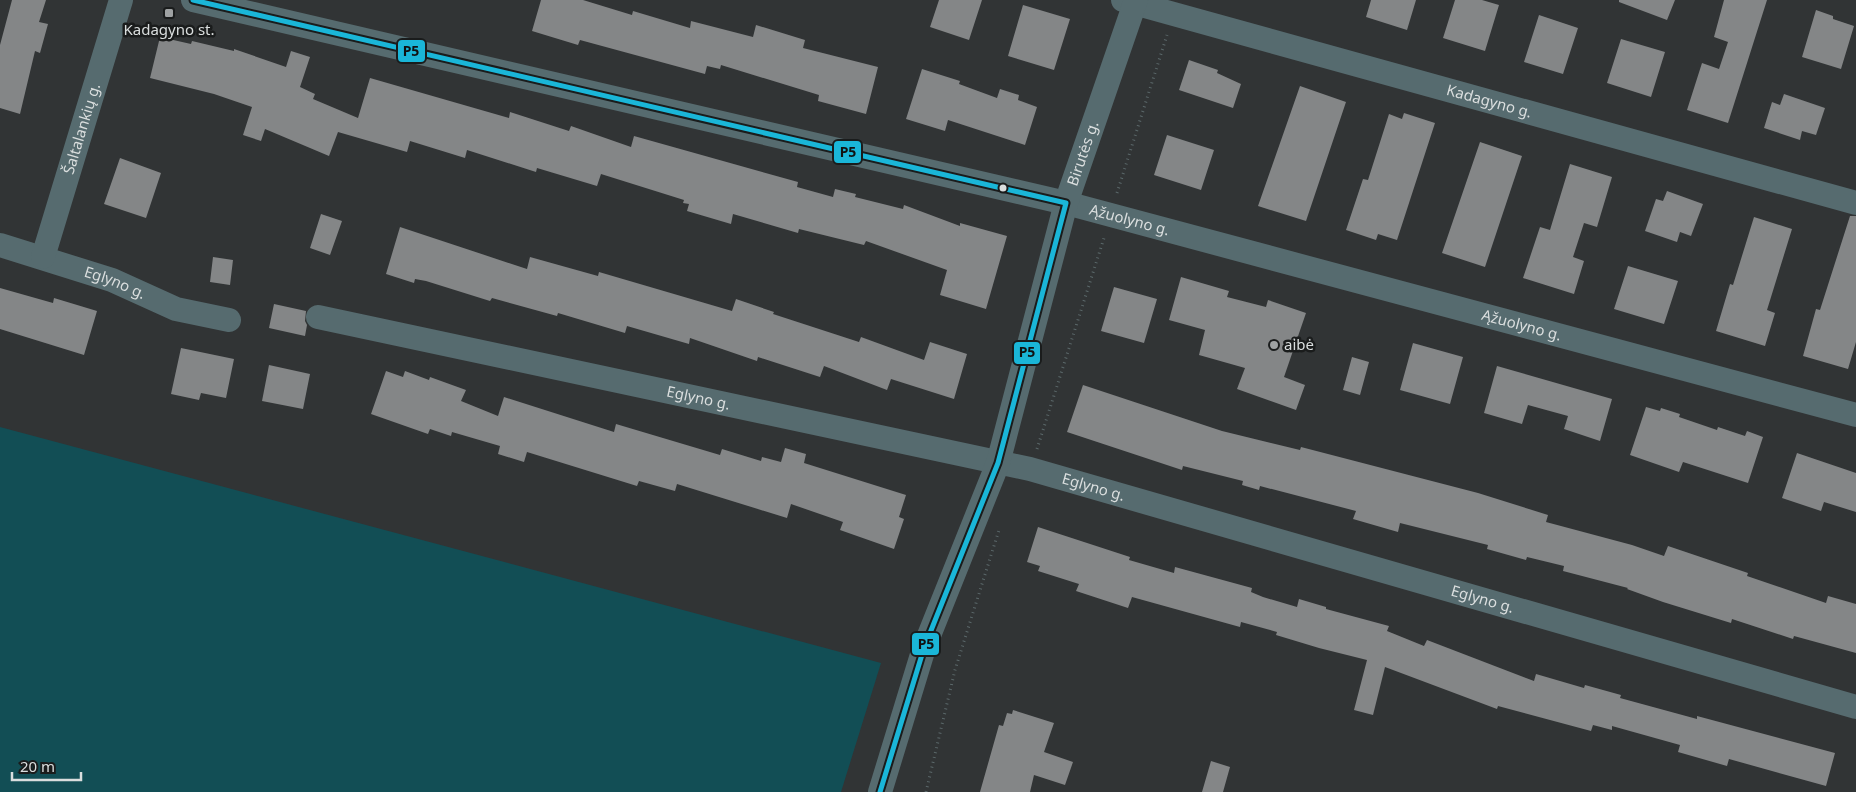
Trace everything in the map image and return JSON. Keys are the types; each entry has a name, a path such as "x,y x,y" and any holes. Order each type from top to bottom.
{"street":[{"name":"Šaltalankių g.","path":"42,257 121,0"},
{"name":"Ąžuolyno g.","path":"193,0 1066,203 1856,415"},
{"name":"Birutės g.","path":"880,792 924,648 998,463 1066,203 1132,1"},
{"name":"Kadagyno g.","path":"1132,1 1173,15 1856,203"},
{"name":"Eglyno g.","path":"0,245 112,280 176,309 229,320"},
{"name":"Eglyno g.","path":"318,317 1030,470 1856,707"}],"path":[{"path":"1030,470 1173,15"},
{"path":"926,792 955,670 1002,520"}],"shaded area":[{"path":"0,427 881,663 841,792 0,792"}],"building":[{"path":"12,0 46,0 39,22 48,24 40,53 35,51 20,114 0,108 0,45"},
{"path":"541,0 583,0 632,15 633,11 690,28 691,21 753,37 756,25 805,40 803,48 878,67 866,114 818,101 819,95 721,65 720,69 707,66 705,74 580,40 578,45 532,31"},
{"path":"939,0 982,0 969,40 930,27"},
{"path":"1371,0 1416,0 1407,30 1366,17"},
{"path":"1455,0 1482,0 1499,5 1485,51 1443,38"},
{"path":"1619,0 1675,0 1667,20 1619,2"},
{"path":"1724,0 1767,0 1728,123 1687,110 1702,63 1719,69 1728,42 1714,37"},
{"path":"1023,5 1070,19 1054,70 1008,56"},
{"path":"1816,10 1833,16 1833,19 1854,26 1841,69 1802,57"},
{"path":"1539,15 1578,28 1563,74 1524,62"},
{"path":"160,37 191,44 192,41 234,51 234,49 286,67 291,51 310,57 300,87 315,94 313,99 358,118 370,78 509,118 510,112 569,131 571,126 631,147 634,136 798,182 797,187 833,197 835,189 856,194 855,197 903,209 904,205 960,226 960,223 1007,236 986,309 940,295 947,270 866,241 864,245 799,229 798,233 733,214 731,224 687,211 689,204 683,203 684,200 601,174 597,186 537,168 536,172 467,150 465,158 410,141 407,152 338,132 329,156 265,129 261,141 243,135 252,107 214,94 150,78"},
{"path":"1621,39 1665,52 1651,97 1607,83"},
{"path":"1189,60 1218,70 1217,73 1241,84 1233,108 1179,90"},
{"path":"922,69 960,81 959,84 997,98 1000,89 1019,95 1018,100 1037,107 1025,145 948,120 945,131 906,119"},
{"path":"1300,86 1346,102 1306,221 1258,206"},
{"path":"1784,94 1825,108 1816,135 1802,131 1800,140 1764,128 1772,102 1780,105"},
{"path":"1404,113 1435,123 1397,240 1378,234 1376,240 1346,230 1363,179 1368,180 1389,114 1402,119"},
{"path":"1167,135 1214,150 1201,190 1154,175"},
{"path":"1480,142 1522,156 1485,267 1442,253"},
{"path":"120,158 161,173 146,218 104,204"},
{"path":"1570,164 1612,177 1597,227 1584,223 1573,257 1584,261 1574,294 1523,278 1540,227 1550,230"},
{"path":"1667,191 1703,204 1691,236 1680,232 1677,242 1645,231 1656,199 1663,201"},
{"path":"321,214 342,221 330,255 310,248"},
{"path":"1850,216 1856,216 1856,342 1848,369 1803,356 1816,309 1820,310"},
{"path":"1754,217 1792,229 1767,310 1775,313 1765,346 1716,331 1730,284 1733,285"},
{"path":"400,227 527,269 530,257 598,276 599,272 732,311 736,299 774,312 773,314 859,342 861,337 924,360 930,342 967,354 954,399 891,379 887,390 824,366 820,377 758,357 757,361 690,338 689,344 627,326 625,333 558,313 557,316 492,298 490,301 426,281 415,279 414,283 386,274"},
{"path":"213,257 233,260 230,285 210,282"},
{"path":"1628,266 1678,281 1664,324 1614,309"},
{"path":"1181,277 1229,291 1227,297 1266,307 1268,300 1306,313 1284,377 1305,385 1296,410 1237,389 1245,368 1199,355 1205,330 1169,320"},
{"path":"1114,287 1157,299 1144,343 1101,331"},
{"path":"0,288 53,303 54,298 97,311 84,355 0,329"},
{"path":"274,304 306,311 305,321 307,325 305,336 269,328"},
{"path":"1413,343 1463,357 1450,404 1400,390"},
{"path":"181,348 234,359 226,398 201,393 199,400 171,394"},
{"path":"1352,357 1369,362 1360,395 1343,390"},
{"path":"269,365 310,374 303,409 262,401"},
{"path":"1497,366 1612,399 1600,441 1564,429 1568,416 1528,405 1522,424 1484,413"},
{"path":"386,371 403,377 405,371 429,380 430,377 466,390 461,401 498,416 504,397 614,432 616,424 720,455 722,449 761,461 762,457 781,462 785,448 806,454 804,463 906,495 899,517 904,519 894,549 840,530 843,522 791,504 787,518 677,484 675,491 639,481 637,486 527,452 524,462 498,454 500,446 452,432 451,436 430,429 428,434 371,414"},
{"path":"1083,385 1222,431 1300,450 1301,447 1478,493 1548,515 1546,522 1632,545 1664,556 1668,546 1748,573 1747,576 1826,603 1828,596 1856,604 1856,653 1794,636 1793,639 1732,619 1731,623 1663,602 1628,588 1563,571 1564,566 1527,557 1526,560 1487,549 1488,545 1400,523 1398,532 1353,519 1356,511 1260,486 1259,490 1242,485 1243,481 1183,466 1182,470 1067,432"},
{"path":"1646,407 1660,411 1661,408 1680,414 1679,417 1717,430 1718,427 1745,436 1747,431 1763,437 1748,483 1683,462 1679,472 1630,455"},
{"path":"1797,453 1856,473 1856,512 1824,502 1821,511 1782,498"},
{"path":"1038,527 1130,557 1129,560 1174,573 1175,567 1252,588 1251,592 1297,607 1299,599 1326,607 1326,609 1389,626 1387,631 1424,646 1427,640 1534,681 1536,674 1584,688 1585,685 1621,695 1620,698 1697,719 1697,716 1835,753 1826,786 1729,759 1727,766 1678,752 1680,745 1612,726 1612,730 1593,725 1591,731 1498,706 1497,709 1385,667 1373,715 1354,710 1367,660 1319,648 1276,635 1277,632 1241,622 1240,627 1132,597 1128,608 1076,591 1079,584 1038,571 1040,566 1027,562"},
{"path":"1013,710 1054,723 1044,752 1073,762 1065,785 1034,775 1030,792 980,792 999,725 1003,726 1007,713 1012,714"},
{"path":"1211,761 1230,767 1223,792 1202,792"}],"transit line":[{"name":"P5","path":"193,0 1066,203"},
{"name":"P5","path":"880,792 924,648 998,463 1066,203"}],"place":[{"name":"Kadagyno st.","path":"169,13"},
{"name":"aibė","path":"1274,345"}]}
